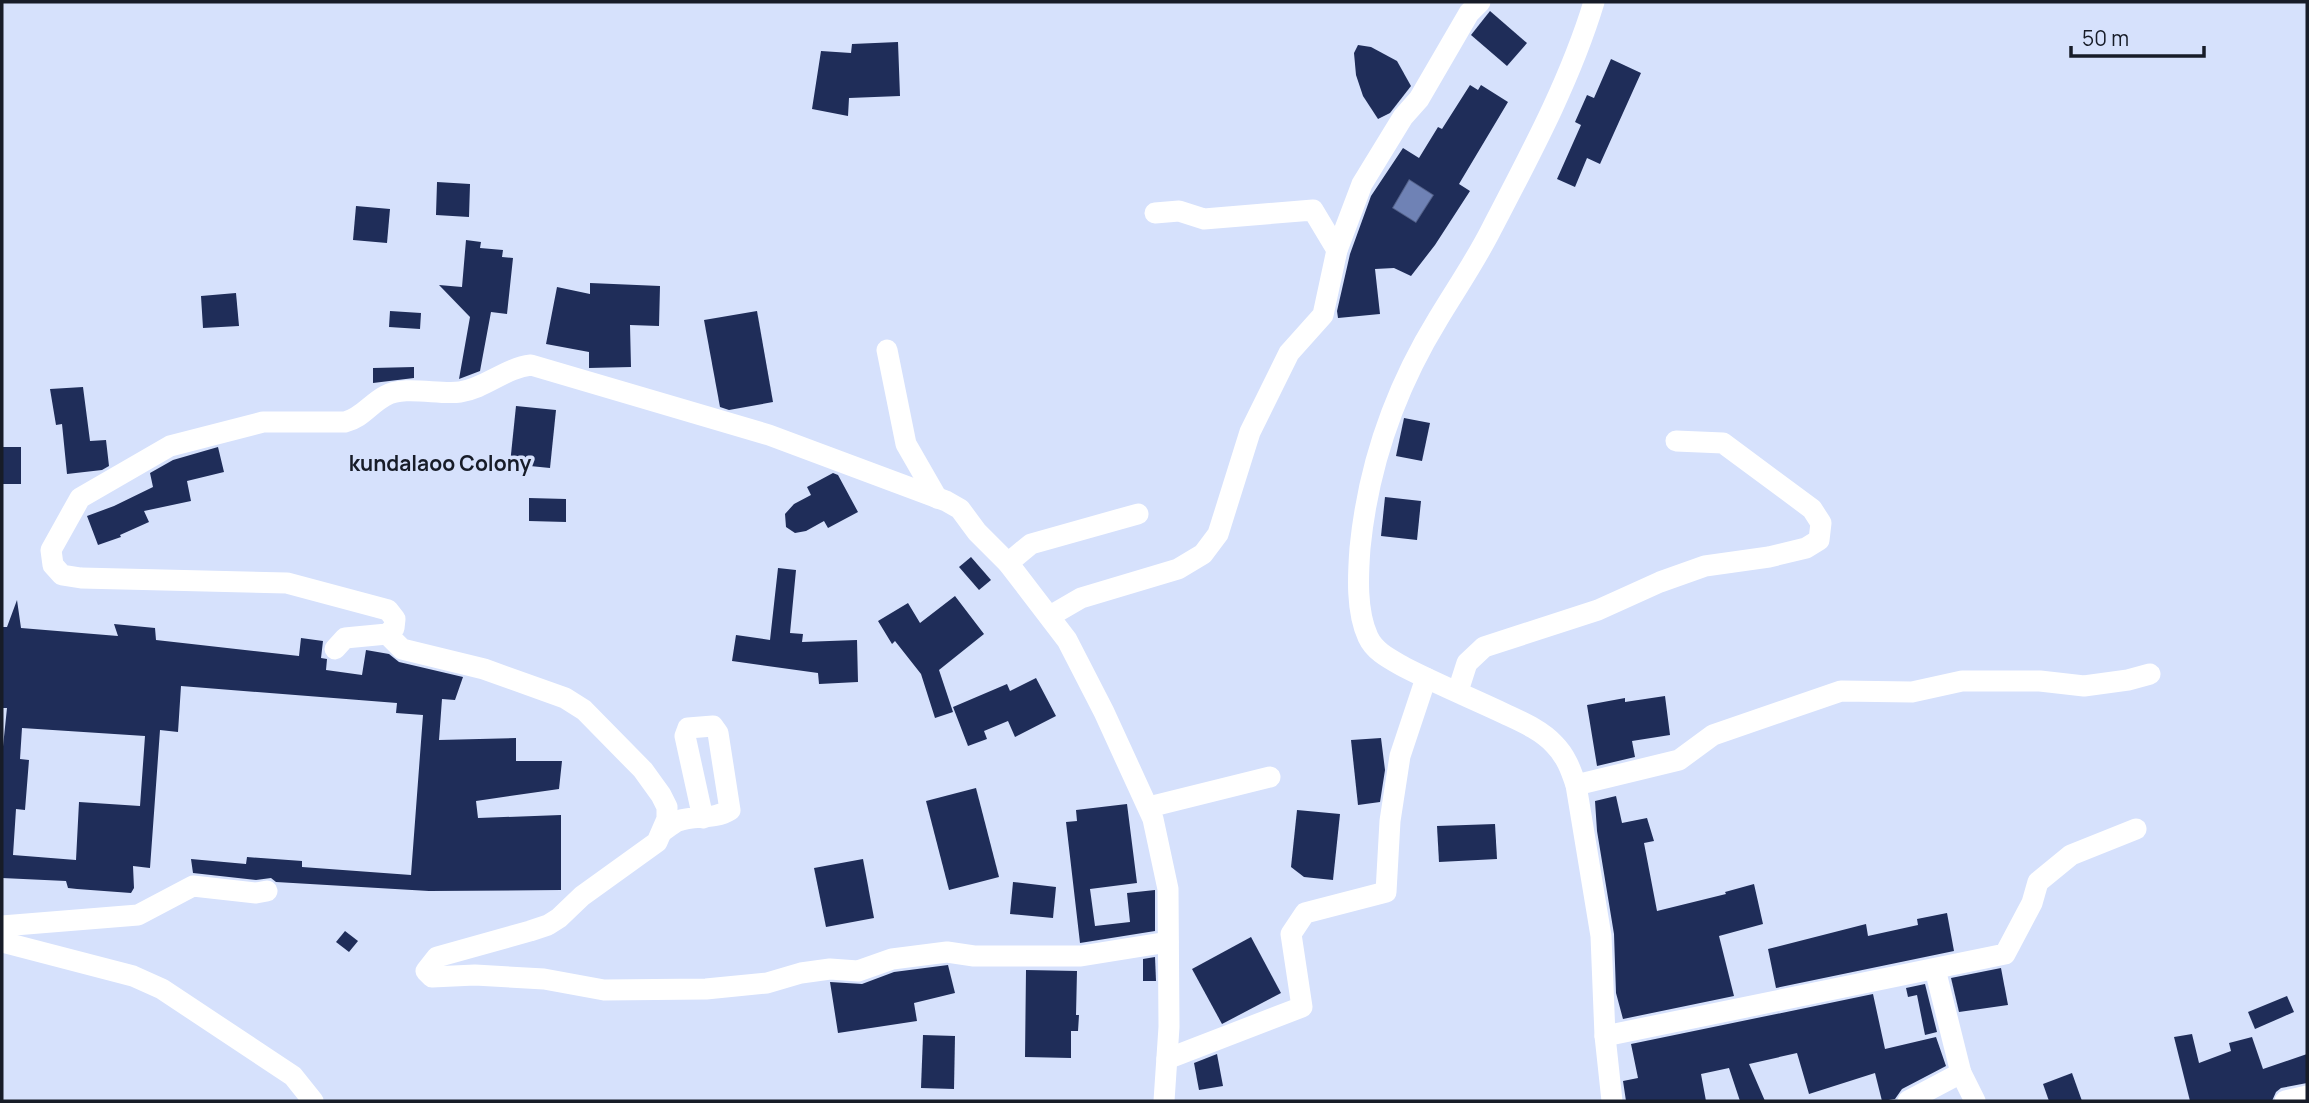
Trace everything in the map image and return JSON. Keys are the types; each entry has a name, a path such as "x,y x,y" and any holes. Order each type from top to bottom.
{"street":[{"path":"1049,616 1081,598 1178,569 1203,554 1218,534 1250,432 1289,352 1323,314 1336,250 1362,184 1403,117 1419,99 1469,13 1479,2"},
{"path":"1594,2 1555,105 1492,228 1437,320 1404,385 1374,464 1367,494 1359,559 1364,624 1375,649 1426,678 1519,720 1547,737 1563,755 1576,786 1601,936 1605,1036 1612,1101"},
{"path":"1155,212 1179,211 1204,219 1312,210 1336,250"},
{"path":"887,350 906,444 937,498"},
{"path":"335,649 345,638 387,634 394,628 395,619 388,610 287,583 81,578 62,575 53,565 51,550 80,498 170,446 263,422 345,422 356,419 385,396 396,392 461,392 520,366 531,365 769,435 960,509 977,532 1008,563 1067,640 1149,807 1168,889 1167,1059 1164,1101"},
{"path":"1458,691 1467,663 1484,647 1598,610 1660,582 1705,566 1769,557 1806,548 1819,541 1821,523 1812,509 1723,443 1676,441"},
{"path":"1008,563 1031,544 1138,514"},
{"path":"387,634 402,649 484,669 565,698 584,710 634,760 662,795 667,807 667,819 657,842 582,896 559,918 548,925 437,957 426,971 432,977 475,975 544,979 604,990 706,989 767,983 801,973 830,969 858,971 892,959 947,952 974,956 1081,956 1168,942"},
{"path":"1576,786 1679,760 1713,735 1841,691 1912,692 1962,681 2040,681 2084,686 2150,674"},
{"path":"1167,1059 1302,1007 1291,934 1305,913 1385,892 1390,821 1400,756 1426,678"},
{"path":"1149,807 1270,777"},
{"path":"663,831 678,821 703,818"},
{"path":"1605,1036 2005,954 2032,903 2038,882 2071,855 2136,829"},
{"path":"2,926 138,915 193,886 256,893 267,891"},
{"path":"2,942 133,976 162,989 293,1076 313,1101"},
{"path":"1935,969 1962,1073 1975,1101"},
{"path":"1908,1101 1962,1073"},
{"path":"2285,1101 2307,1096"}],"water":[{"path":"1409,179 1434,195 1416,223 1392,208"}],"building":[{"path":"1490,11 1527,43 1507,66 1471,35"},
{"path":"898,42 900,96 849,98 848,116 812,109 821,51 851,53 852,44"},
{"path":"1358,45 1371,47 1397,61 1411,86 1390,113 1378,119 1363,96 1356,75 1354,53"},
{"path":"1611,59 1641,73 1600,164 1587,158 1575,187 1557,179 1581,125 1575,122 1587,95 1594,98"},
{"path":"1470,85 1478,90 1481,85 1508,102 1459,184 1470,191 1411,276 1394,268 1375,269 1380,314 1338,318 1337,311 1350,254 1371,196 1403,148 1419,158 1438,127 1442,129","holes":["1409,179 1434,195 1416,223 1392,208"]},
{"path":"437,182 470,184 469,217 436,215"},
{"path":"356,206 390,209 387,243 353,240"},
{"path":"466,240 481,242 480,248 503,250 502,257 513,258 507,314 491,312 480,371 459,379 470,317 439,285 462,287"},
{"path":"590,283 660,286 659,326 630,325 631,367 589,368 589,352 546,344 557,287 590,294"},
{"path":"236,293 239,326 203,328 201,296"},
{"path":"390,311 421,313 420,329 389,327"},
{"path":"757,311 773,402 729,410 720,407 704,320"},
{"path":"414,367 414,378 373,383 373,368"},
{"path":"83,387 90,441 106,440 109,466 102,470 67,474 62,424 56,425 50,389"},
{"path":"516,406 556,410 550,468 510,464"},
{"path":"1404,418 1430,423 1422,461 1396,456"},
{"path":"2,447 21,447 21,484 2,484"},
{"path":"218,447 224,472 187,481 191,501 144,511 149,522 120,535 121,537 98,545 87,516 153,487 150,473 173,460"},
{"path":"833,473 838,475 858,512 828,528 824,521 806,531 795,533 786,527 785,514 794,504 811,495 807,487"},
{"path":"1385,497 1421,501 1417,540 1381,536"},
{"path":"529,498 566,499 566,522 529,521"},
{"path":"971,557 991,580 979,590 959,567"},
{"path":"778,568 796,570 790,633 803,634 802,642 857,640 858,682 819,684 818,673 732,661 736,635 770,640"},
{"path":"955,596 984,634 939,670 953,712 935,718 921,674 895,641 892,644 878,621 908,603 920,623"},
{"path":"17,600 21,628 118,636 114,624 155,628 156,640 299,656 301,638 323,641 321,658 327,659 326,670 362,675 366,650 389,654 399,662 463,677 455,700 442,699 439,740 516,738 516,761 562,761 559,789 476,801 478,818 561,815 561,890 429,891 276,882 271,878 256,880 193,873 191,859 246,864 247,857 302,861 302,867 411,875 423,715 396,713 397,703 181,686 178,732 160,730 150,868 133,866 134,888 131,893 68,888 66,881 2,878 2,756 7,708 2,708 2,627 7,627","holes":["22,728 145,736 140,806 79,802 76,860 13,855 16,809 25,810 29,760 20,759"]},
{"path":"1036,678 1056,716 1015,737 1008,721 984,731 987,739 968,746 953,707 1007,684 1010,691"},
{"path":"1665,696 1670,735 1632,741 1635,757 1597,766 1587,705 1625,698 1625,702"},
{"path":"1381,738 1385,770 1380,802 1358,805 1351,740"},
{"path":"976,788 999,877 949,890 926,801"},
{"path":"1616,796 1622,823 1647,818 1654,841 1644,843 1657,911 1726,894 1725,892 1754,884 1763,924 1719,936 1734,996 1623,1019 1616,993 1614,934 1597,831 1595,801"},
{"path":"1127,804 1137,883 1090,889 1095,926 1130,922 1127,893 1155,890 1155,931 1080,943 1066,822 1077,821 1076,810"},
{"path":"1297,810 1340,814 1333,880 1304,877 1291,867"},
{"path":"1495,824 1497,859 1439,862 1437,826"},
{"path":"863,859 874,918 826,927 814,868"},
{"path":"1013,882 1056,887 1053,918 1010,914"},
{"path":"1947,913 1954,951 1776,988 1768,949 1866,924 1868,936 1918,925 1917,919"},
{"path":"345,931 358,941 349,952 336,942"},
{"path":"1251,937 1281,993 1222,1024 1192,969"},
{"path":"1155,957 1156,981 1143,981 1143,959"},
{"path":"948,965 955,993 914,1003 917,1021 838,1033 830,982 862,984 894,972"},
{"path":"2001,968 2008,1005 1959,1012 1951,978"},
{"path":"1026,970 1077,971 1078,1031 1071,1031 1071,1058 1025,1057"},
{"path":"1925,984 1937,1032 1925,1035 1917,995 1908,997 1906,988"},
{"path":"1873,994 1885,1049 1936,1037 1946,1066 1902,1089 1895,1099 1882,1101 1875,1073 1809,1094 1797,1053 1749,1064 1765,1101 1740,1101 1729,1068 1701,1074 1706,1101 1626,1101 1623,1081 1638,1078 1631,1044"},
{"path":"2287,996 2294,1012 2255,1029 2248,1012"},
{"path":"2192,1034 2199,1063 2231,1051 2229,1043 2252,1037 2263,1069 2307,1054 2307,1083 2281,1088 2272,1101 2190,1101 2174,1037"},
{"path":"923,1035 955,1036 954,1089 921,1088"},
{"path":"1217,1054 1223,1086 1199,1090 1194,1063"},
{"path":"2072,1073 2082,1101 2049,1101 2043,1084"}],"district":[{"name":"kundalaoo Colony","path":"440,463"}]}
